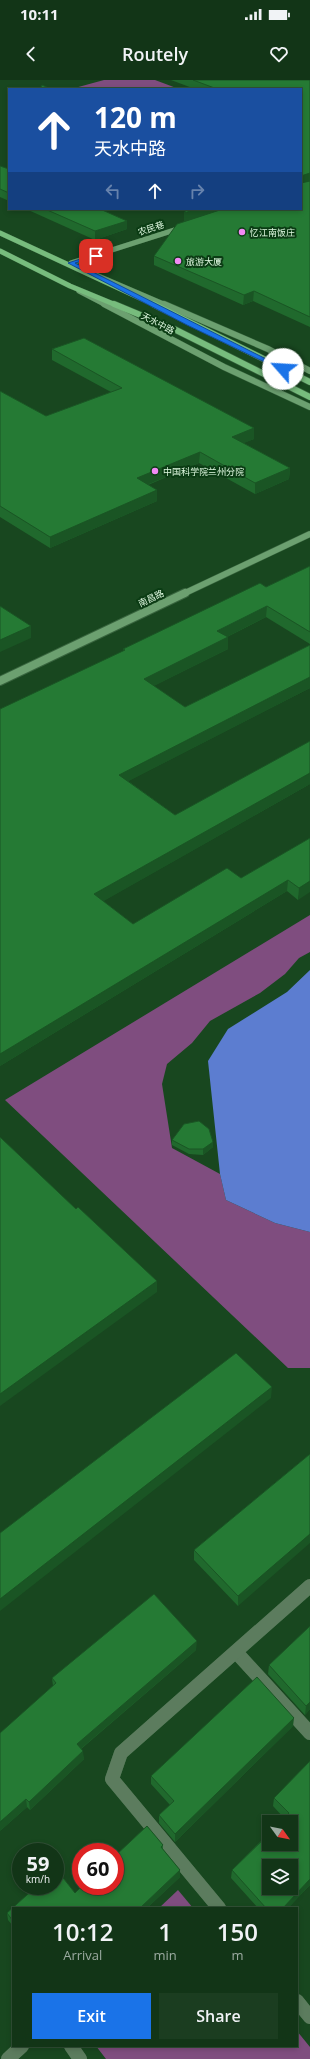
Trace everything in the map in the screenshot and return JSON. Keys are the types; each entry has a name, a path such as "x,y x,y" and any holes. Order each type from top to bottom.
{"main road":[{"name":"天水中路","path":"0,233 96,275"},
{"name":"天水中路","path":"0,251 70,286"},
{"path":"96,275 189,324 310,382"},
{"path":"70,286 174,329 310,397"}],"street":[{"name":"农民巷","path":"71,263 192,224"},
{"name":"天水中路","path":"96,275 268,350 310,371"},
{"name":"天水中路","path":"70,286 224,367 310,407"},
{"name":"南昌路","path":"0,681 310,534"},
{"path":"218,1907 112,1779 121,1753 310,1586"},
{"path":"236,1652 310,1733"},
{"path":"298,2002 310,2017"},
{"path":"8,2059 21,2047"},
{"path":"72,2047 80,2059"}],"shaded area":[{"path":"104,80 155,80 176,88 75,88"},
{"path":"310,915 310,952 299,958 285,974 260,993 210,1021 192,1043 167,1064 162,1084 172,1148 220,1174 226,1200 275,1223 310,1232 310,1368 288,1368 5,1100"},
{"path":"178,1890 192,1907 160,1907"},
{"path":"298,2032 310,2047 310,2059 106,2059 97,2047 298,2047"}],"water":[{"path":"310,970 310,1232 275,1223 226,1200 220,1174 208,1061 228,1029 287,992"}],"building":[{"path":"193,80 310,80 310,173 302,176 302,88 214,88"},
{"path":"42,85 49,88 40,88"},
{"path":"0,166 8,169 8,193 0,189"},
{"path":"310,181 310,317 254,291 244,295 154,256 177,224 220,210 302,210 302,183"},
{"path":"47,210 102,210 127,221 95,231"},
{"path":"186,210 194,210 184,213"},
{"path":"84,338 254,428 232,437 290,468 255,483 200,452 137,478 157,490 50,537 0,506 0,391 46,416 122,388 52,349"},
{"path":"310,566 310,632 267,606 217,631 228,637 144,679 185,707 310,645 310,677 119,775 175,815 310,741 310,773 94,894 133,924 227,868 241,878 310,838 310,881 299,888 288,880 0,1054 0,709 125,650 123,649 260,583 266,587"},
{"path":"0,606 31,626 0,640"},
{"path":"199,1121 209,1129 213,1142 203,1149 189,1149 172,1140 184,1124"},
{"path":"0,1137 76,1209 78,1207 157,1281 0,1394"},
{"path":"236,1353 272,1387 0,1599 0,1533"},
{"path":"310,1454 310,1534 238,1596 194,1550"},
{"path":"154,1594 197,1641 77,1744 83,1751 29,1802 26,1799 0,1822 0,1733 56,1683 52,1678"},
{"path":"310,1626 310,1702 306,1706 269,1665"},
{"path":"257,1677 294,1718 175,1834 159,1815 174,1801 151,1776"},
{"path":"310,1761 310,1879 298,1892 298,1859 262,1859 262,1895 295,1895 284,1907 265,1907 232,1870 262,1841 262,1851 298,1851 298,1815 287,1815 289,1813 274,1798"},
{"path":"147,1826 163,1845 161,1847 180,1870 141,1907 14,1907 27,1895 64,1895 64,1879 72,1889 72,1895 124,1895 124,1848"},
{"path":"12,1908 12,1920 7,1913"}],"place":[{"name":"忆江南饭庄","path":"242,232"},
{"name":"旅游大厦","path":"178,261"},
{"name":"中国科学院兰州分院","path":"155,471"}],"route":[{"path":"96,256 71,263 189,324 283,369"}]}
